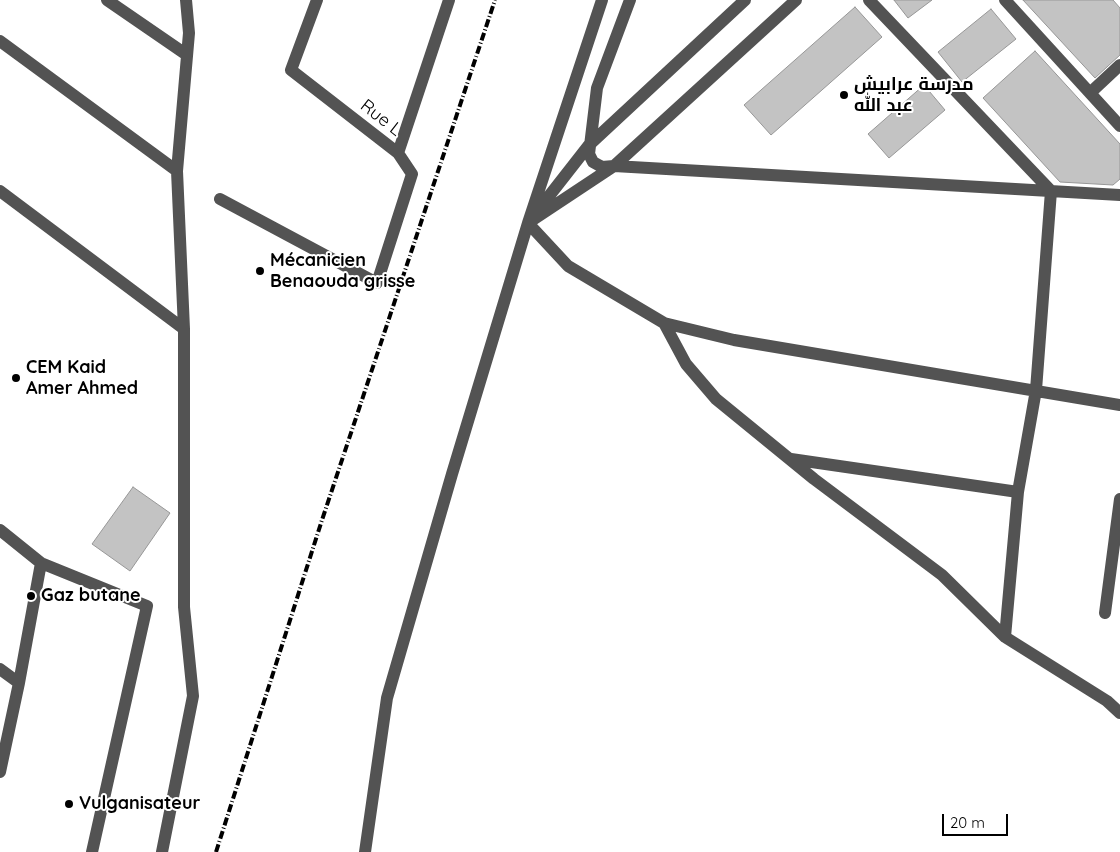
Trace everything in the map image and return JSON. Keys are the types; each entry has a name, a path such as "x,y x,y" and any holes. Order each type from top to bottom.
{"street":[{"path":"107,0 187,55"},
{"path":"162,852 193,696 184,607 184,329 177,171 187,55 186,0"},
{"name":"Rue L","path":"220,199 377,283 412,174 398,153 291,70 317,0"},
{"path":"398,153 449,0"},
{"path":"366,852 388,698 452,474 528,223 602,0"},
{"path":"630,0 597,88 589,154 593,162 602,167 614,166 1120,195"},
{"path":"528,223 589,145 745,0"},
{"path":"528,223 614,166 796,0"},
{"path":"869,0 1051,191 1036,390 1018,492 1005,637"},
{"path":"1005,0 1120,126"},
{"path":"0,41 177,171"},
{"path":"1090,93 1120,65"},
{"path":"0,191 184,329"},
{"path":"528,223 568,266 664,323 734,340 1120,405"},
{"path":"664,323 686,364 716,399 789,459 942,575 1005,637 1107,702 1120,713"},
{"path":"789,459 1018,492"},
{"path":"1105,613 1120,505"},
{"path":"0,530 41,563 147,606 92,852"},
{"path":"0,772 19,684 41,563"},
{"path":"0,669 19,684"}],"building":[{"path":"894,0 932,0 908,18"},
{"path":"1023,0 1113,0 1120,8 1120,55 1095,78"},
{"path":"855,7 882,37 771,135 744,105"},
{"path":"991,9 1016,39 962,82 938,52"},
{"path":"1035,51 1120,144 1120,179 1113,185 1060,182 983,98"},
{"path":"924,85 945,110 889,158 868,134"},
{"path":"133,487 170,513 130,571 92,544"}],"railway":[{"path":"216,852 322,520 495,0"}],"place":[{"name":"مدرسة عرابيش عبد الله","path":"844,95"},
{"name":"Mécanicien Benaouda grisse","path":"260,271"},
{"name":"CEM Kaid Amer Ahmed","path":"16,378"},
{"name":"Gaz butane","path":"31,596"},
{"name":"Vulganisateur","path":"69,804"}]}
